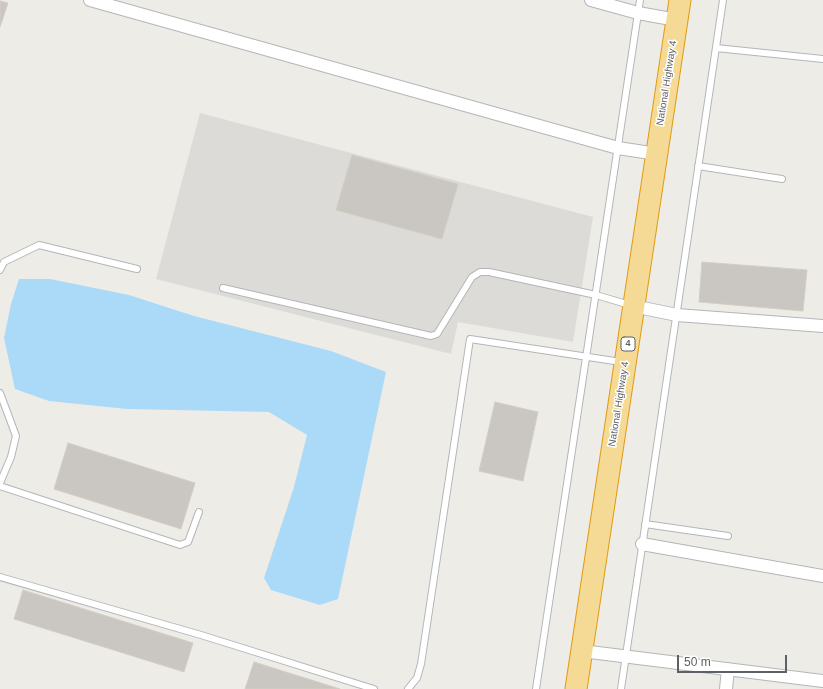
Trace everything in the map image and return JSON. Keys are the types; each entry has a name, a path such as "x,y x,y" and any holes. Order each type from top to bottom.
{"highway":[{"name":"National Highway 4","path":"576,689 678,10"}],"street":[{"path":"90,0 618,148 656,154"},
{"path":"591,0 638,13 678,10"},
{"path":"634,306 677,315 823,326"},
{"path":"642,544 823,576"},
{"path":"582,651 823,681"},
{"path":"726,689 728,669"}],"lane":[{"path":"536,689 640,0"},
{"path":"621,689 723,0"},
{"path":"716,48 823,59"},
{"path":"698,166 782,179"},
{"path":"0,270 4,262 39,245 137,269"},
{"path":"223,288 432,336 437,334 472,277 480,272 489,272 596,295 634,306"},
{"path":"408,689 417,678 421,664 470,339 625,363"},
{"path":"0,393 16,436 11,457 0,483"},
{"path":"0,486 180,545 188,542 199,512"},
{"path":"645,524 728,536"},
{"path":"0,577 201,635 374,689"}],"shaded area":[{"path":"200,113 593,217 573,342 458,322 451,354 156,279"}],"water":[{"path":"19,279 50,279 129,295 194,316 331,351 386,372 338,599 320,605 271,590 264,578 294,487 307,435 269,412 127,409 49,401 15,389 4,338 11,304"}],"building":[{"path":"0,1 8,3 0,27"},
{"path":"352,155 458,184 442,239 336,210"},
{"path":"702,262 807,270 803,311 699,302"},
{"path":"495,402 538,412 523,481 479,471"},
{"path":"68,443 195,483 181,529 54,489"},
{"path":"23,590 193,643 184,672 14,619"},
{"path":"254,662 340,689 245,689"}]}
